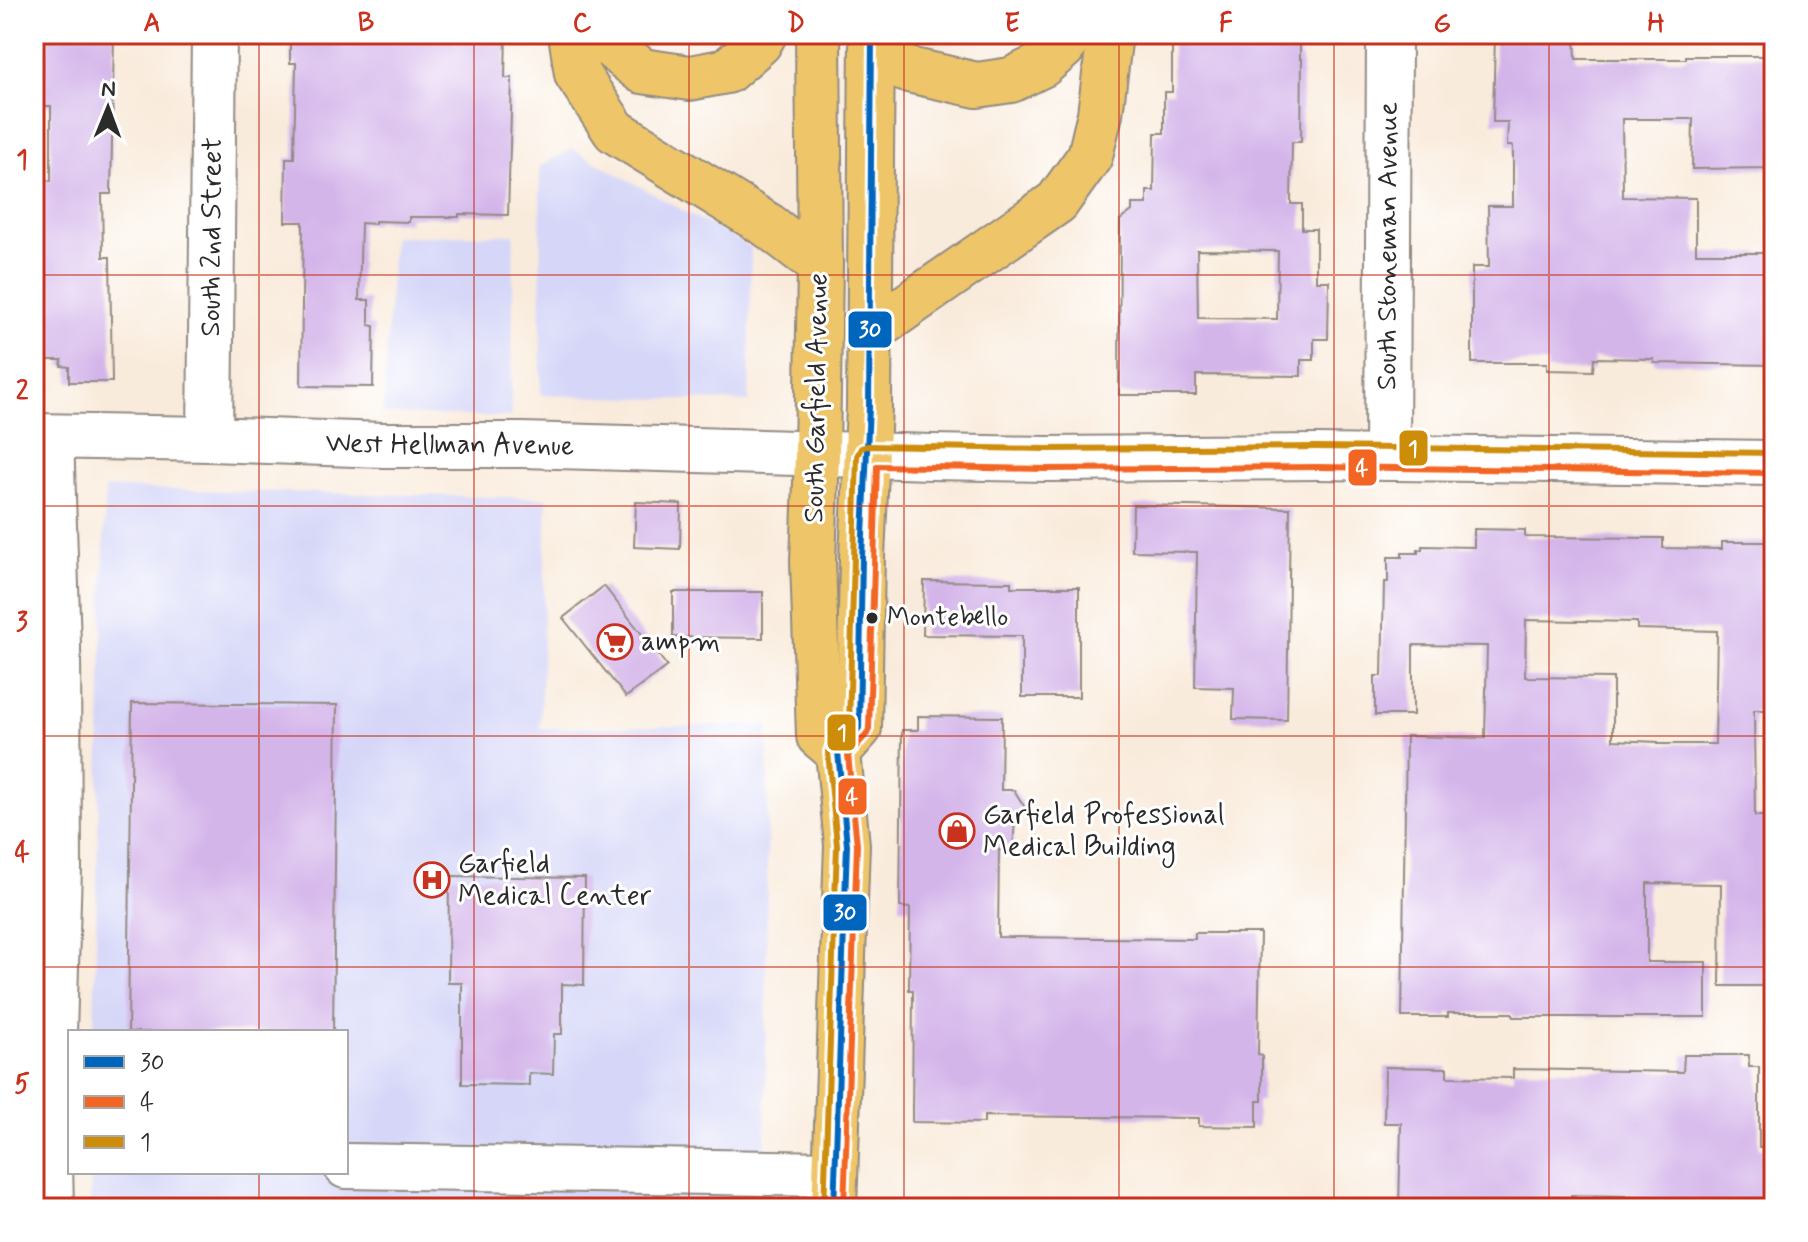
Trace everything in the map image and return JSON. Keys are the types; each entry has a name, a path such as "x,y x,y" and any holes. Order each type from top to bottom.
{"main road":[{"path":"571,34 577,74 615,131 769,226 820,265"},
{"path":"604,34 608,44 642,71 690,78 727,71 759,43 764,34"},
{"name":"South Garfield Avenue","path":"818,34 820,265 813,561 815,672 819,736 838,752 859,728 870,332 872,38"},
{"path":"872,38 904,69 977,85 1011,80 1042,65 1063,47 1072,34"},
{"path":"870,332 1057,202 1090,156 1100,114 1110,34"},
{"path":"834,1191 847,845 838,752"}],"street":[{"name":"South 2nd Street","path":"210,439 214,34"},
{"name":"South Stoneman Avenue","path":"1387,458 1389,34"},
{"name":"West Hellman Avenue","path":"42,436 1046,459 1317,457 1774,463"},
{"path":"42,436 58,645 59,868 51,1208"},
{"path":"348,1166 834,1191"}],"shaded area":[{"path":"572,149 751,248 749,402 541,395 540,166"},
{"path":"514,234 511,417 383,414 393,237"},
{"name":"Garfield Medical Center","path":"105,488 547,498 540,728 768,725 765,1208 90,1208 91,1174 348,1174 348,1030 94,1030"}],"building":[{"path":"43,34 114,34 111,194 102,194 103,257 110,257 112,382 69,382 69,367 61,366 62,360 43,360 43,339 34,339 34,247 37,247 39,239 40,180 51,181 51,106 42,106"},
{"path":"290,34 506,34 505,78 512,78 508,215 459,214 459,217 409,217 409,222 361,223 359,300 369,300 369,325 374,326 373,387 301,386 303,222 285,222 286,158 294,158 296,63 290,63"},
{"path":"1172,34 1292,34 1292,44 1300,45 1301,142 1292,142 1291,204 1302,204 1302,229 1316,229 1316,281 1329,281 1328,339 1314,339 1314,360 1301,360 1301,376 1196,375 1196,395 1119,395 1120,220 1132,211 1132,204 1147,204 1147,191 1154,191 1155,133 1164,133 1164,92 1172,92","holes":["1197,250 1278,251 1277,319 1198,318"]},
{"path":"1495,34 1575,34 1576,59 1774,56 1774,168 1692,169 1693,119 1622,119 1623,197 1696,198 1696,253 1774,253 1774,365 1654,363 1654,359 1594,358 1593,371 1547,370 1547,363 1472,363 1472,267 1489,267 1488,206 1513,206 1513,146 1507,146 1508,122 1493,122"},
{"path":"636,502 681,504 680,549 634,547"},
{"path":"1133,505 1290,508 1287,720 1233,719 1234,688 1195,687 1197,552 1132,551"},
{"path":"1474,529 1525,530 1525,537 1663,538 1663,548 1722,549 1722,542 1774,542 1774,710 1754,710 1755,816 1772,816 1772,874 1769,876 1773,986 1720,986 1721,884 1647,883 1647,962 1706,962 1706,1017 1514,1017 1512,1013 1448,1013 1448,1017 1402,1017 1406,736 1485,738 1487,646 1413,645 1413,715 1375,715 1375,676 1382,676 1384,582 1388,582 1388,557 1418,553 1422,546 1474,547","holes":["1526,620 1637,622 1637,629 1717,631 1715,744 1613,740 1613,678 1525,677"]},
{"path":"924,581 1011,582 1011,587 1079,587 1079,697 1022,697 1022,636 923,635"},
{"name":"ampm","path":"604,586 667,666 626,697 563,618"},
{"path":"673,592 763,592 763,638 673,637"},
{"path":"132,703 337,705 333,1030 128,1030"},
{"path":"918,716 1002,717 1001,790 1014,790 1027,811 1015,819 1013,849 999,850 998,937 1195,939 1195,933 1260,933 1258,1055 1262,1056 1262,1101 1257,1101 1257,1127 1199,1126 1199,1118 984,1116 984,1123 912,1122 910,908 900,907 902,730 918,730"},
{"path":"449,876 585,878 584,985 562,984 562,1034 554,1034 553,1074 529,1073 529,1085 462,1084 462,983 448,983"},
{"path":"1684,1055 1749,1055 1749,1067 1759,1067 1759,1148 1770,1148 1770,1200 1746,1200 1746,1205 1630,1204 1631,1196 1571,1195 1571,1208 1399,1208 1401,1123 1384,1123 1385,1067 1447,1068 1447,1077 1513,1078 1513,1069 1683,1072"}],"transit line":[{"name":"30","path":"834,1208 847,845 838,752 859,728 869,407 872,34"},
{"name":"1","path":"824,1208 837,845 828,752 849,724 857,456 861,448 1317,447 1774,453"},
{"name":"4","path":"844,1208 857,845 848,755 869,729 877,466 1046,469 1317,467 1774,473"}],"place":[{"name":"Montebello","path":"872,618"},
{"name":"ampm","path":"615,642"},
{"name":"Garfield Professional Medical Building","path":"957,831"},
{"name":"Garfield Medical Center","path":"432,880"}]}
